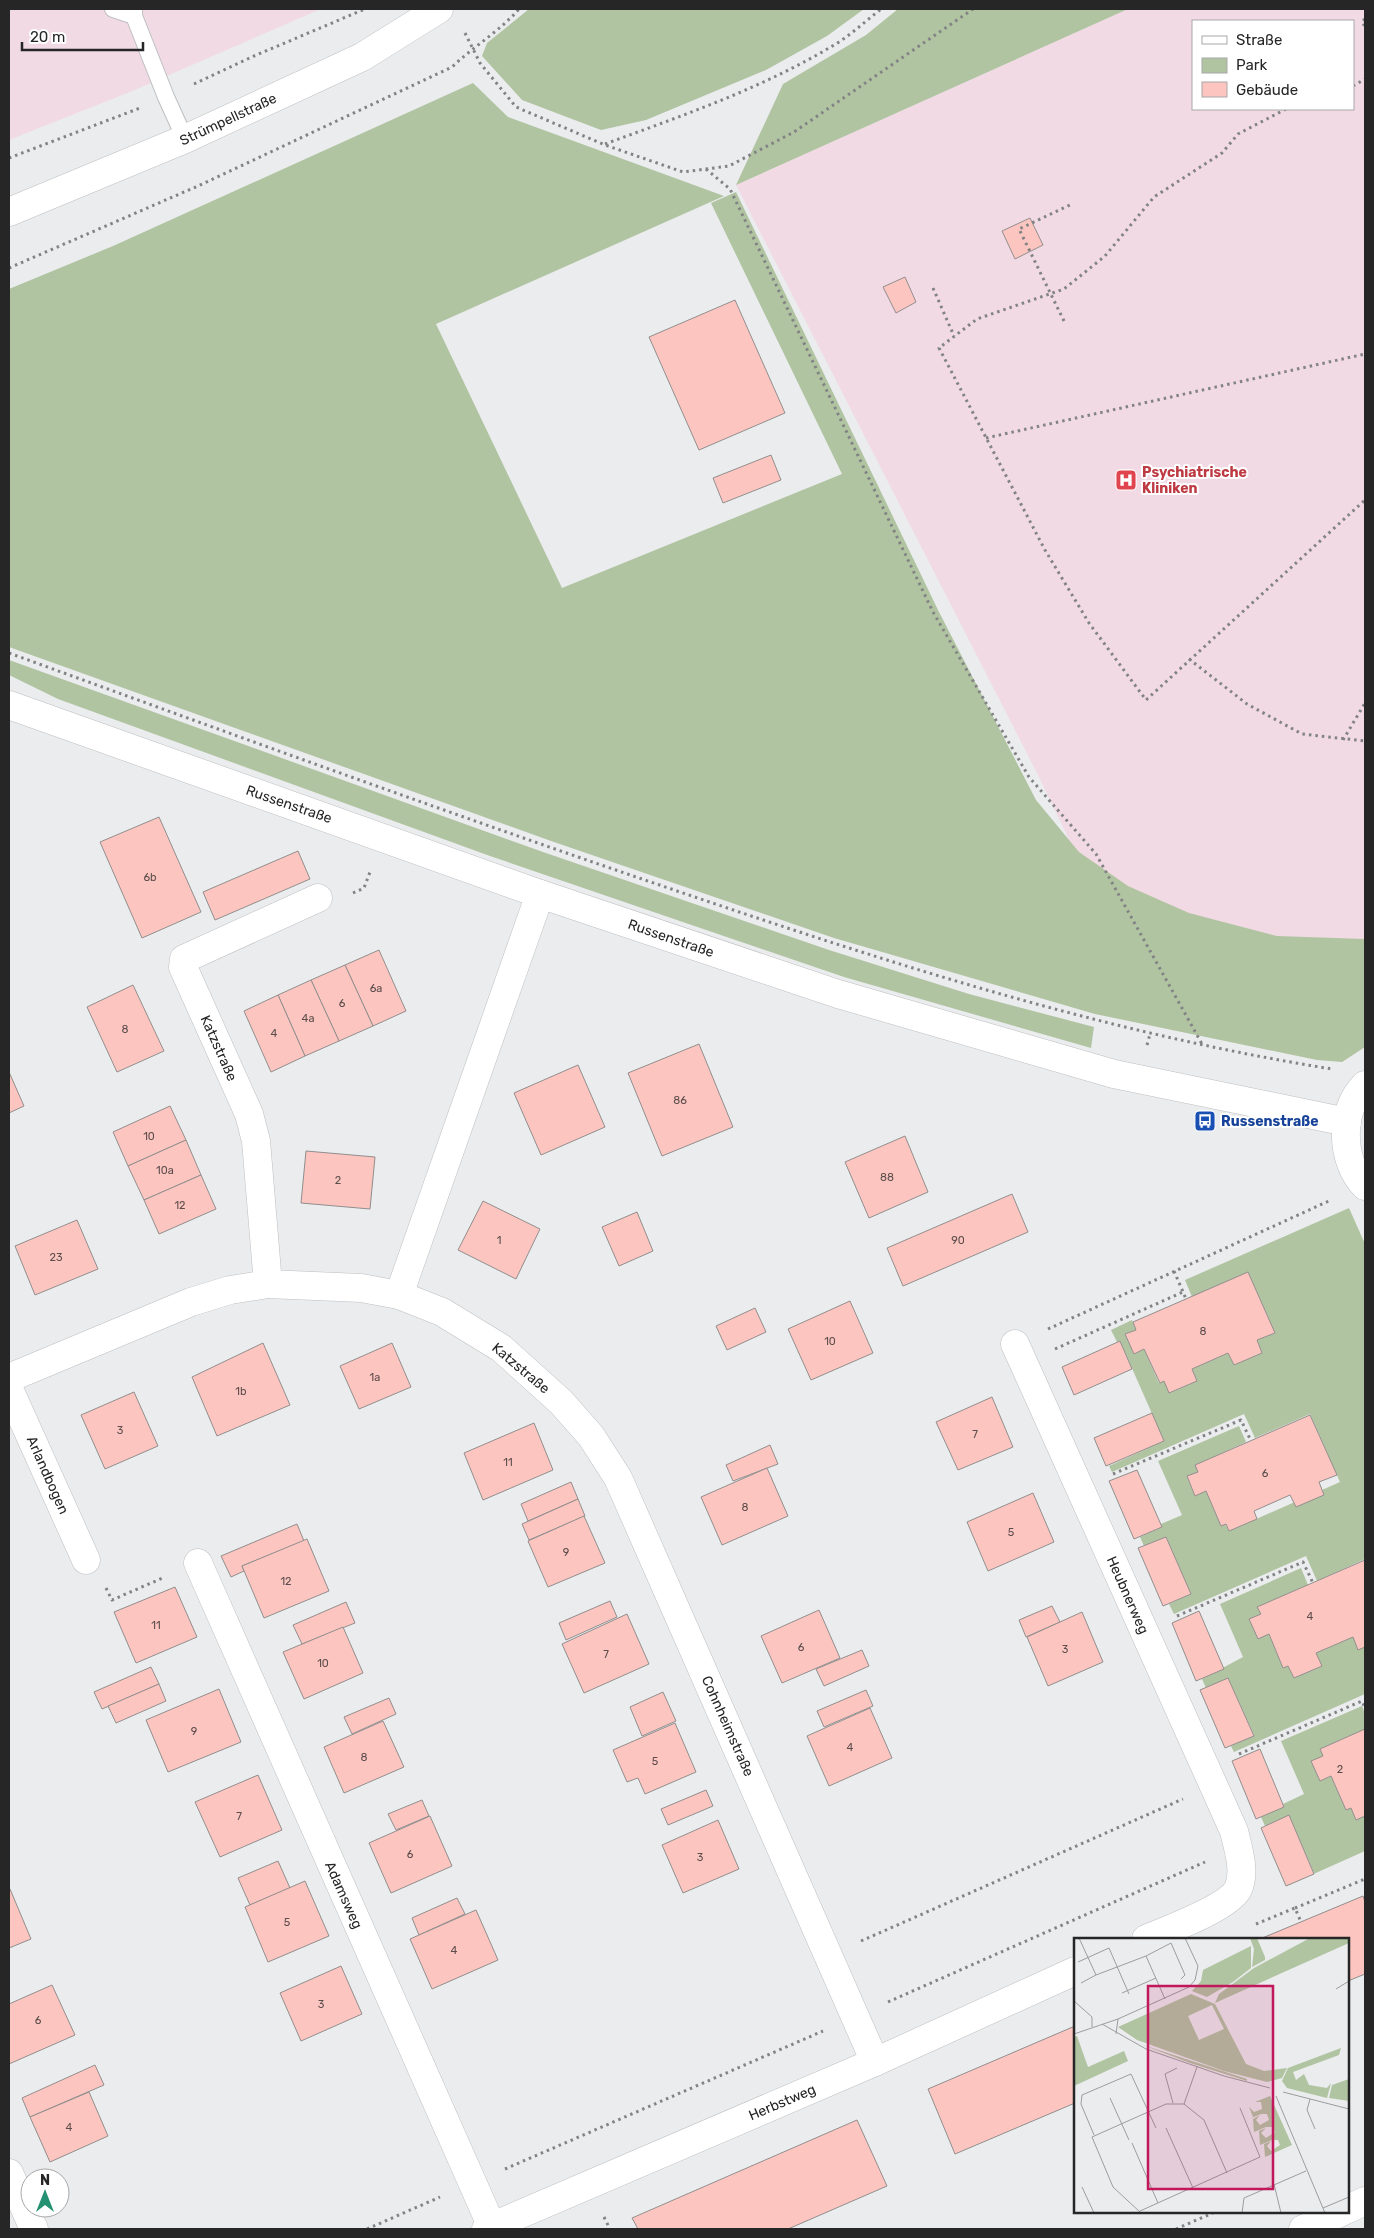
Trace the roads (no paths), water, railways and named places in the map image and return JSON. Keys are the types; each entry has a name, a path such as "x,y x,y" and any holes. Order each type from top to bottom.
{"street":[{"name":"Strümpellstraße","path":"9,212 185,138 362,57 439,9"},
{"name":"Russenstraße","path":"9,705 540,894 838,994 1114,1074 1347,1122"},
{"path":"400,1295 540,894"},
{"name":"Katzstraße","path":"268,1284 256,1141 249,1114 183,968 184,959 318,898"},
{"path":"1364,1184 1354,1169 1348,1154 1346,1138 1347,1122 1352,1104 1365,1085"},
{"name":"Katzstraße","path":"9,1378 191,1302 230,1290 268,1284 361,1288 400,1295 442,1312 501,1348 561,1402"},
{"name":"Heubnerweg","path":"1015,1344 1234,1831 1238,1847 1242,1870 1238,1889 1221,1906 1148,1938"},
{"name":"Arlandbogen","path":"9,1389 86,1560"},
{"name":"Cohnheimstraße","path":"561,1402 591,1436 618,1478 875,2062"},
{"name":"Adamsweg","path":"198,1563 489,2228"},
{"name":"Herbstweg","path":"489,2228 875,2062 1074,1971"},
{"path":"9,2173 34,2229"},
{"path":"1349,2209 1365,2201"},
{"path":"1303,2229 1340,2213"}],"lane":[{"path":"113,9 136,11 166,97 185,138"}],"place":[{"name":"Psychiatrische Kliniken","path":"1126,480"},
{"name":"Russenstraße","path":"1205,1121"}]}
